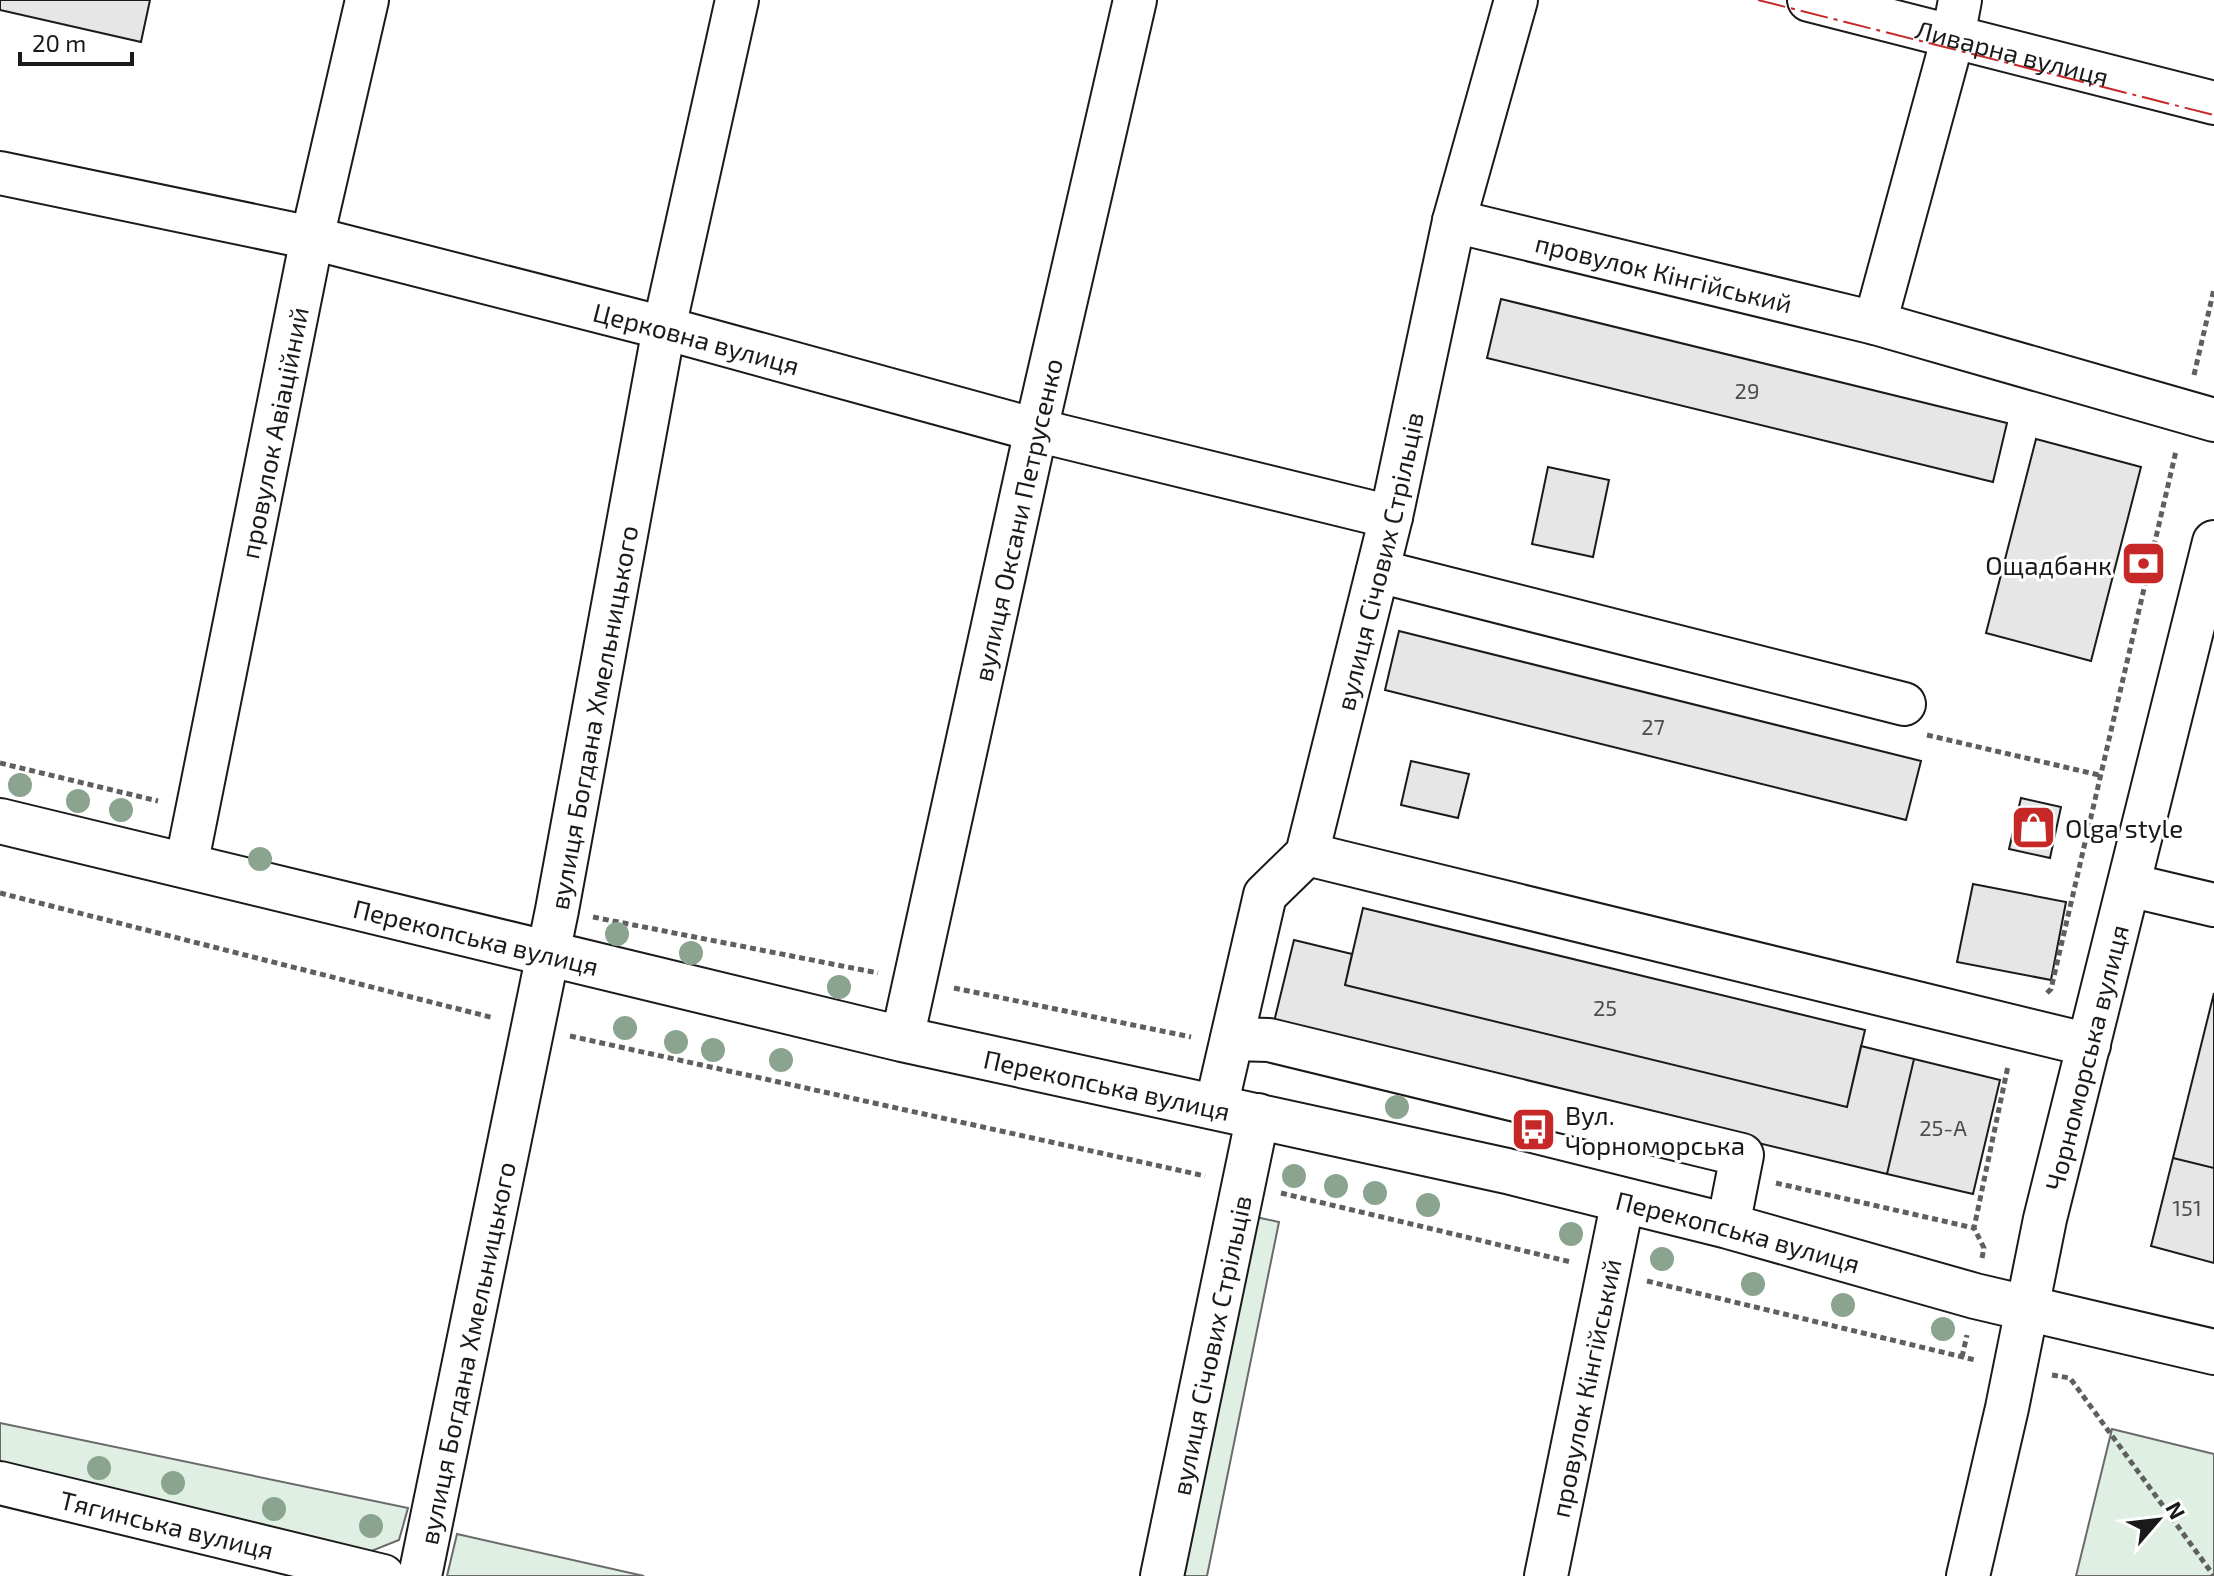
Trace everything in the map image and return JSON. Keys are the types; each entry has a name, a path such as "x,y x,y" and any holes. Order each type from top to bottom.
{"main road":[{"name":"Перекопська вулиця","path":"0,821 190,846 546,954 902,1039 1237,1111 1623,1200 2026,1309 2214,1352"}],"street":[{"name":"провулок Авіаційний","path":"190,846 312,238 367,0"},
{"name":"вулиця Богдана Хмельницького","path":"420,1576 557,910 664,328 737,0"},
{"name":"вулиця Оксани Петрусенко","path":"902,1039 1036,430 1135,0"},
{"name":"вулиця Січових Стрільців","path":"1162,1576 1243,1184 1232,1039 1265,895 1307,854 1391,517 1454,221 1516,0"},
{"name":"Ливарна вулиця","path":"1809,0 1957,18 2214,103"},
{"path":"1875,323 1957,18"},
{"name":"Церковна вулиця","path":"0,173 312,238 664,328 1036,430 1391,517"},
{"name":"провулок Кінгійський","path":"1454,221 1875,323 2200,415"},
{"name":"Чорноморська вулиця","path":"1968,1576 2045,1219 2214,542"},
{"path":"1378,571 1904,704"},
{"path":"1307,854 2089,1045"},
{"path":"2129,885 2214,905"},
{"path":"1232,1039 1269,1040 1742,1155 1728,1226"},
{"name":"провулок Кінгійський","path":"1546,1576 1623,1200"},
{"name":"Тягинська вулиця","path":"0,1483 383,1576"}],"path":[{"path":"1974,1228 2016,1027 2051,989 2099,775 2200,415 2214,289"},
{"path":"1904,704 1920,733 2099,775"},
{"path":"0,763 167,804 190,846"},
{"path":"0,893 531,1028 1243,1184 1962,1357"},
{"path":"557,910 1211,1041 1232,1039"},
{"path":"2070,1378 2214,1576"}],"green space":[{"path":"1251,1216 1279,1222 1207,1576 1179,1576"},
{"path":"0,1423 408,1508 399,1540 364,1554 0,1466"},
{"path":"2112,1429 2214,1454 2214,1576 2076,1576"},
{"path":"457,1534 644,1576 447,1576"}],"building":[{"path":"0,0 150,0 141,42 0,10"},
{"path":"1501,299 2007,423 1993,482 1487,358"},
{"path":"2036,439 2141,467 2091,661 1986,633"},
{"path":"1548,467 1609,480 1593,557 1532,544"},
{"path":"1399,631 1921,761 1906,820 1385,690"},
{"path":"1411,761 1469,774 1458,818 1401,805"},
{"path":"2021,798 2061,807 2050,858 2009,849"},
{"path":"1973,884 2066,902 2051,980 1957,962"},
{"path":"1363,908 1865,1030 1847,1107 1345,985"},
{"path":"1294,940 1352,954 1345,985 1847,1107 1861,1046 1914,1059 1887,1174 1273,1026"},
{"path":"2214,993 2214,1168 2173,1158"},
{"path":"1914,1059 2000,1080 1973,1194 1887,1174"},
{"path":"2173,1158 2214,1168 2214,1263 2151,1246"}],"power":[{"path":"1758,0 2214,115"}],"place":[{"name":"Ощадбанк","path":"2143,564"},
{"name":"Olga style","path":"2034,827"},
{"name":"Вул. Чорноморська","path":"1534,1129"}]}
